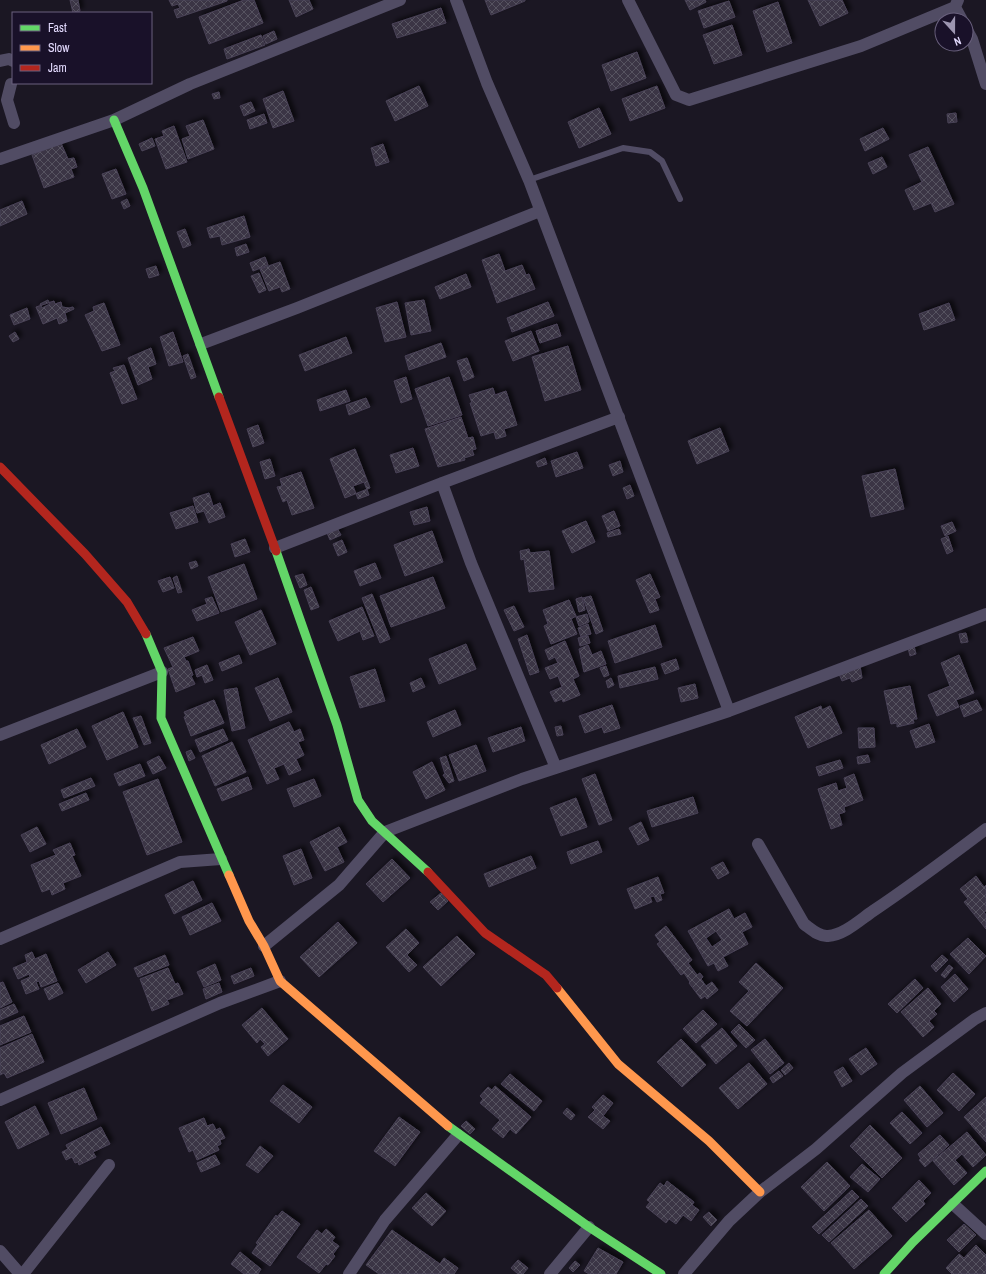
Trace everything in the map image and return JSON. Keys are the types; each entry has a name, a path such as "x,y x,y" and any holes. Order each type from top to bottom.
{"street":[{"path":"0,159 114,120 198,81 400,0"},
{"path":"456,0 487,83 529,180 730,711"},
{"path":"628,0 676,95 689,100 860,46 956,3"},
{"path":"974,45 986,84"},
{"path":"0,61 9,59 12,60"},
{"path":"8,83 7,100 11,119 14,123"},
{"path":"114,120 143,188 187,312 201,344 233,437 275,548 338,725 358,800 372,821 431,875 484,933 546,975 618,1064 709,1141 760,1192"},
{"path":"201,344 304,305 540,211"},
{"path":"275,548 442,482 619,417"},
{"path":"0,466 74,543 127,602 144,628 162,672 161,718 249,921 264,946 280,981 458,1135 589,1227 616,1243 661,1274"},
{"path":"442,482 471,563 556,768"},
{"path":"264,946 339,885 385,832 522,779 730,711 986,614"},
{"path":"0,735 162,672"},
{"path":"758,844 804,924 823,936 829,936 852,925 919,880 986,829"},
{"path":"0,939 180,862 221,859"},
{"path":"0,1100 220,1003 280,981"},
{"path":"684,1274 728,1221 760,1192 816,1149 902,1073 975,1019 986,1013"},
{"path":"349,1274 385,1220 458,1135"},
{"path":"0,1251 21,1274 109,1165"},
{"path":"884,1274 913,1242 986,1171"},
{"path":"953,1204 986,1234"},
{"path":"550,1274 589,1227"}],"lane":[{"path":"529,180 623,148 650,152 662,161 680,199"}],"building":[{"path":"70,0 78,0 80,11 73,12"},
{"path":"169,0 227,1 177,18 174,10 180,8 178,4 172,6"},
{"path":"244,0 254,0 263,23 209,44 199,17"},
{"path":"289,0 309,0 313,9 296,17"},
{"path":"485,0 525,0 525,1 491,15"},
{"path":"685,0 705,0 706,2 690,10"},
{"path":"808,0 842,0 848,13 820,26"},
{"path":"729,1 735,17 704,28 698,11"},
{"path":"778,2 792,43 767,52 753,11"},
{"path":"441,8 446,23 397,38 392,24"},
{"path":"732,25 742,55 714,64 703,35"},
{"path":"274,31 277,39 266,44 263,36"},
{"path":"261,35 265,45 227,59 224,49"},
{"path":"637,52 646,78 611,91 602,65"},
{"path":"419,86 428,106 395,121 386,101"},
{"path":"657,86 665,108 630,121 622,99"},
{"path":"283,91 294,121 273,128 263,99"},
{"path":"219,92 220,98 214,99 212,94"},
{"path":"251,102 255,111 244,116 240,106"},
{"path":"599,108 611,134 579,148 568,122"},
{"path":"956,113 957,122 948,123 947,114"},
{"path":"264,114 267,123 250,129 247,120"},
{"path":"203,120 214,149 188,159 182,139 190,136 186,126"},
{"path":"174,126 187,162 166,169 155,139 164,136 162,131"},
{"path":"883,128 889,139 865,151 860,139"},
{"path":"152,138 155,146 142,151 139,144"},
{"path":"61,143 68,159 74,158 77,167 71,169 74,177 44,188 32,155"},
{"path":"383,144 389,162 376,166 371,148"},
{"path":"928,147 954,204 935,212 931,203 914,210 905,190 922,182 909,155"},
{"path":"882,157 887,167 873,174 868,163"},
{"path":"116,169 126,194 112,199 102,174"},
{"path":"127,199 130,206 124,209 121,202"},
{"path":"22,201 27,214 0,226 0,210"},
{"path":"244,216 250,237 222,245 220,236 210,238 207,228"},
{"path":"185,229 191,245 183,248 177,232"},
{"path":"246,244 249,252 237,256 235,248"},
{"path":"499,254 505,271 522,265 526,275 529,274 535,289 497,303 482,260"},
{"path":"265,257 268,265 253,271 250,263"},
{"path":"280,262 290,289 282,292 280,287 269,291 260,269"},
{"path":"156,266 159,275 149,278 146,269"},
{"path":"259,273 266,290 259,293 251,276"},
{"path":"466,274 471,287 440,299 435,287"},
{"path":"48,300 50,304 42,308 40,304"},
{"path":"424,300 431,331 411,335 405,303"},
{"path":"54,301 55,304 61,302 62,307 73,307 74,309 65,313 67,321 59,324 57,318 43,324 36,307"},
{"path":"397,302 406,337 385,342 376,308"},
{"path":"548,302 554,316 512,332 507,318"},
{"path":"104,303 120,345 102,351 85,315 94,311 93,307"},
{"path":"949,303 955,320 924,330 919,314"},
{"path":"27,308 30,319 14,325 10,315"},
{"path":"557,324 561,336 540,343 536,331"},
{"path":"531,331 539,351 513,361 505,341"},
{"path":"15,332 19,339 13,342 9,336"},
{"path":"173,332 183,362 169,366 160,337"},
{"path":"346,337 352,353 305,371 299,355"},
{"path":"441,343 446,357 409,370 405,356"},
{"path":"568,346 581,390 545,401 532,357"},
{"path":"151,348 156,364 148,367 152,379 138,385 128,358"},
{"path":"188,354 196,377 191,379 183,356"},
{"path":"467,358 474,377 464,381 457,361"},
{"path":"124,365 137,399 122,404 110,373 115,371 113,368"},
{"path":"406,377 412,399 401,403 394,381"},
{"path":"449,377 462,415 428,426 415,389"},
{"path":"493,388 495,395 506,391 517,425 504,429 506,436 496,439 494,432 481,436 470,403 472,403 469,395"},
{"path":"346,390 350,401 320,411 317,400"},
{"path":"366,398 370,407 349,415 346,405"},
{"path":"461,417 468,438 473,437 476,449 472,450 474,455 464,458 465,460 438,467 425,429"},
{"path":"258,425 264,443 253,447 247,429"},
{"path":"720,428 729,451 697,464 688,441"},
{"path":"413,448 419,466 396,473 390,455"},
{"path":"355,449 370,488 345,498 330,459"},
{"path":"577,452 583,468 556,477 551,461"},
{"path":"545,458 547,464 538,467 536,462"},
{"path":"270,459 275,476 265,479 260,462"},
{"path":"620,461 623,472 613,476 609,465"},
{"path":"895,469 904,509 871,517 862,476"},
{"path":"301,472 314,508 292,515 287,500 283,502 277,487 282,486 280,479"},
{"path":"364,482 369,495 358,499 353,486"},
{"path":"630,485 634,496 627,499 623,488"},
{"path":"209,493 213,506 220,503 225,517 209,523 204,511 197,513 193,498"},
{"path":"193,506 198,522 176,529 170,513"},
{"path":"427,507 430,521 414,525 410,512"},
{"path":"614,511 620,526 608,531 602,516"},
{"path":"586,521 595,542 572,553 562,531"},
{"path":"952,522 956,531 945,536 941,526"},
{"path":"337,528 341,535 330,540 327,533"},
{"path":"619,529 621,534 608,537 607,533"},
{"path":"432,531 443,562 405,576 394,545"},
{"path":"948,536 953,551 947,554 941,539"},
{"path":"245,539 250,552 235,557 231,544"},
{"path":"342,540 347,552 338,556 333,544"},
{"path":"529,549 530,553 549,551 554,589 529,592 524,559 521,560 520,551"},
{"path":"196,561 198,566 191,569 189,563"},
{"path":"375,563 381,578 360,586 354,571"},
{"path":"244,564 257,599 221,612 208,577"},
{"path":"303,574 307,585 300,588 295,576"},
{"path":"650,574 660,597 655,599 659,610 650,613 636,580"},
{"path":"177,576 182,592 178,593 173,578"},
{"path":"170,577 174,588 163,592 158,581"},
{"path":"433,577 445,608 391,627 380,596"},
{"path":"311,587 319,607 311,610 304,590"},
{"path":"372,594 390,639 380,643 362,598"},
{"path":"591,596 603,631 596,634 583,598"},
{"path":"212,597 219,613 197,621 192,610 207,604 205,599"},
{"path":"582,597 585,610 579,612 576,599"},
{"path":"569,600 576,616 571,619 577,634 551,644 544,626 548,624 543,610"},
{"path":"514,606 524,627 514,631 504,610"},
{"path":"362,607 374,636 363,640 360,631 338,641 329,621"},
{"path":"261,610 276,644 250,655 235,622"},
{"path":"587,614 589,622 579,626 576,617"},
{"path":"588,624 591,634 581,637 578,628"},
{"path":"655,625 662,647 615,663 608,641"},
{"path":"966,633 968,642 961,643 959,634"},
{"path":"527,635 539,672 530,675 518,639"},
{"path":"588,636 590,643 580,646 578,638"},
{"path":"193,637 199,651 184,657 186,661 188,661 193,675 191,676 195,684 176,692 168,669 173,667 164,648"},
{"path":"565,641 579,676 573,679 580,695 563,702 562,699 555,702 550,692 562,687 558,676 550,679 545,668 558,663 555,657 549,660 545,650"},
{"path":"466,644 476,669 439,684 429,659"},
{"path":"588,645 592,655 601,651 606,664 584,672 579,649"},
{"path":"914,646 916,654 910,656 908,648"},
{"path":"239,655 242,663 222,671 219,663"},
{"path":"959,655 974,693 956,700 959,707 937,716 928,695 950,686 941,663"},
{"path":"676,659 679,669 665,674 661,664"},
{"path":"207,665 213,680 205,683 202,675 197,677 195,670"},
{"path":"606,666 609,675 604,677 600,668"},
{"path":"860,666 862,678 852,682 850,678 842,681 839,674"},
{"path":"655,667 658,679 620,688 618,676"},
{"path":"375,669 385,701 360,708 350,677"},
{"path":"278,678 292,712 270,721 255,688"},
{"path":"421,678 425,687 413,692 410,683"},
{"path":"611,678 614,685 608,688 606,681"},
{"path":"695,684 698,698 681,702 678,688"},
{"path":"910,686 917,719 913,719 914,723 897,727 897,723 891,724 884,691"},
{"path":"237,688 245,728 232,731 224,690"},
{"path":"214,700 224,723 191,736 184,717 186,716 184,712"},
{"path":"977,700 982,710 964,717 960,706"},
{"path":"612,705 620,728 604,733 602,727 585,733 579,716"},
{"path":"821,706 822,710 830,706 842,733 808,748 795,717"},
{"path":"455,710 461,725 433,737 427,722"},
{"path":"123,712 138,747 107,760 92,726"},
{"path":"141,716 151,743 144,745 133,718"},
{"path":"289,722 294,732 300,729 304,740 298,742 304,755 296,759 301,770 289,775 284,764 274,768 279,779 267,784 248,740"},
{"path":"929,724 935,742 916,748 910,731"},
{"path":"561,726 563,735 557,736 555,727"},
{"path":"521,727 525,741 493,752 488,738"},
{"path":"858,728 874,728 875,747 859,748"},
{"path":"77,729 86,747 49,764 41,745"},
{"path":"223,729 228,740 200,752 195,740"},
{"path":"232,742 246,772 215,786 202,756"},
{"path":"476,745 486,771 459,781 449,755"},
{"path":"191,750 195,758 189,761 186,752"},
{"path":"868,755 870,762 858,764 857,757"},
{"path":"159,756 166,768 153,774 147,762"},
{"path":"446,756 454,781 449,783 443,775 445,774 440,758"},
{"path":"840,760 843,768 819,776 816,767"},
{"path":"432,762 445,790 426,799 413,772"},
{"path":"140,764 145,776 119,786 114,774"},
{"path":"595,774 612,820 599,825 582,779"},
{"path":"854,774 863,800 844,807 845,812 839,814 842,825 831,829 818,789 836,783 838,791 847,788 844,778"},
{"path":"248,777 252,789 222,801 217,789"},
{"path":"91,778 95,786 64,798 61,790"},
{"path":"158,779 182,842 147,855 123,792"},
{"path":"314,779 321,796 294,807 287,789"},
{"path":"86,793 89,800 62,811 59,804"},
{"path":"693,797 698,813 652,827 647,811"},
{"path":"576,798 587,827 561,836 550,808"},
{"path":"641,822 649,840 638,845 629,828"},
{"path":"37,827 46,844 30,852 21,835"},
{"path":"339,827 347,842 337,847 344,862 325,871 310,842"},
{"path":"598,841 602,852 571,864 567,852"},
{"path":"70,843 75,855 72,856 81,876 63,883 65,889 52,895 50,889 42,892 31,865 56,855 53,850"},
{"path":"301,849 312,878 294,885 283,856"},
{"path":"531,856 536,868 489,887 484,874"},
{"path":"392,859 410,878 383,902 366,884"},
{"path":"723,862 729,873 718,879 711,868"},
{"path":"976,876 984,887 986,885 986,911 984,912 986,915 986,929 964,902 968,899 960,889"},
{"path":"658,877 664,893 660,894 662,900 657,902 654,896 650,897 652,902 635,909 627,889"},
{"path":"193,881 202,900 174,914 165,895"},
{"path":"441,893 448,901 438,910 430,902"},
{"path":"212,903 221,921 190,935 182,917"},
{"path":"729,909 734,919 745,913 752,927 742,932 748,944 723,957 728,966 718,971 714,963 708,966 688,931","holes":["716,931 722,940 712,947 706,938"]},
{"path":"338,922 357,943 319,977 300,957"},
{"path":"666,926 692,960 688,963 697,975 700,973 703,977 701,979 706,986 712,982 718,990 707,999 705,996 701,999 689,983 690,982 684,973 681,975 657,944 660,942 655,935"},
{"path":"406,929 419,943 407,955 417,965 409,972 386,947"},
{"path":"457,936 475,954 441,986 423,967"},
{"path":"968,938 986,956 969,974 950,954"},
{"path":"32,952 35,959 46,954 57,981 41,987 39,981 36,982 39,989 26,994 21,981 30,977 29,974 18,979 13,968 27,962 25,955"},
{"path":"108,952 116,965 86,983 78,970"},
{"path":"165,955 169,965 138,977 134,968"},
{"path":"942,955 948,960 936,972 931,966"},
{"path":"756,963 783,988 747,1026 730,1011 749,991 739,982"},
{"path":"215,964 221,980 204,987 197,972"},
{"path":"949,965 953,968 945,978 941,975"},
{"path":"168,968 175,984 178,983 183,994 167,1000 169,1004 152,1011 140,979"},
{"path":"251,968 254,976 234,984 231,976"},
{"path":"955,974 968,989 954,1002 941,987"},
{"path":"915,979 923,988 897,1013 888,1004"},
{"path":"3,982 12,1002 0,1008 0,983"},
{"path":"58,983 63,993 49,1000 44,989"},
{"path":"219,983 222,992 206,999 203,989"},
{"path":"928,988 941,1004 934,1011 937,1014 929,1021 934,1027 923,1037 901,1012"},
{"path":"14,1004 18,1012 0,1020 0,1010"},
{"path":"262,1008 288,1039 268,1056 261,1047 265,1044 260,1039 257,1043 242,1025"},
{"path":"703,1010 717,1024 696,1043 683,1029"},
{"path":"24,1016 31,1032 0,1045 0,1026"},
{"path":"739,1024 755,1040 746,1048 731,1032"},
{"path":"722,1028 737,1046 716,1064 701,1046"},
{"path":"32,1034 44,1062 7,1078 4,1073 0,1075 0,1048"},
{"path":"681,1039 706,1065 682,1087 657,1062"},
{"path":"765,1039 784,1063 770,1074 751,1050"},
{"path":"866,1048 877,1064 861,1075 849,1059"},
{"path":"749,1063 767,1084 738,1109 719,1088"},
{"path":"789,1063 793,1068 785,1075 781,1070"},
{"path":"843,1067 852,1081 842,1087 834,1072"},
{"path":"779,1071 783,1076 773,1083 770,1078"},
{"path":"953,1073 975,1094 959,1111 937,1090"},
{"path":"510,1074 542,1101 534,1111 501,1084"},
{"path":"283,1085 312,1107 299,1123 270,1101"},
{"path":"495,1086 531,1117 516,1134 510,1129 503,1138 492,1129 500,1120 480,1103 483,1099 480,1096 488,1087 492,1090"},
{"path":"920,1086 943,1113 927,1127 904,1100"},
{"path":"84,1088 97,1119 61,1134 48,1103"},
{"path":"603,1095 613,1103 603,1116 610,1121 603,1129 588,1117 595,1110 592,1107"},
{"path":"986,1097 986,1142 964,1117"},
{"path":"35,1106 49,1134 18,1149 5,1122"},
{"path":"567,1108 575,1115 571,1120 563,1113"},
{"path":"902,1112 922,1133 910,1144 890,1123"},
{"path":"399,1117 420,1132 395,1166 374,1151"},
{"path":"204,1118 207,1126 213,1124 216,1130 220,1128 225,1138 220,1140 221,1144 217,1146 219,1150 197,1160 193,1150 189,1152 179,1128"},
{"path":"466,1121 475,1129 470,1134 461,1126"},
{"path":"870,1125 902,1158 882,1178 850,1146"},
{"path":"101,1127 110,1144 93,1152 96,1157 79,1165 78,1162 75,1163 72,1157 66,1160 62,1152 68,1149 66,1145"},
{"path":"967,1132 986,1155 973,1167 962,1154 955,1160 967,1173 954,1185 933,1161"},
{"path":"940,1135 949,1145 925,1167 919,1160 921,1159 918,1154"},
{"path":"260,1146 273,1156 258,1173 246,1165"},
{"path":"215,1155 220,1164 201,1172 197,1163"},
{"path":"827,1162 850,1186 824,1211 801,1187"},
{"path":"862,1164 880,1179 868,1192 850,1177"},
{"path":"919,1180 931,1193 923,1201 925,1204 906,1222 892,1208"},
{"path":"667,1181 694,1202 692,1205 699,1210 691,1221 683,1215 676,1224 669,1219 666,1223 646,1207 650,1202 647,1200 660,1183 664,1186"},
{"path":"852,1190 859,1197 819,1234 812,1227"},
{"path":"426,1193 446,1211 432,1226 412,1208"},
{"path":"861,1199 868,1206 829,1242 822,1235"},
{"path":"869,1210 892,1236 854,1269 831,1243"},
{"path":"282,1211 300,1224 270,1266 252,1253 258,1244 256,1243 276,1215 277,1217"},
{"path":"709,1212 717,1220 711,1226 703,1217"},
{"path":"964,1224 976,1235 959,1252 947,1240"},
{"path":"326,1229 335,1237 332,1241 339,1246 333,1254 335,1256 319,1273 297,1257 317,1230 322,1234"},
{"path":"392,1230 440,1264 444,1258 458,1268 454,1274 379,1274 366,1265"},
{"path":"976,1245 986,1255 986,1274 952,1274 946,1268 959,1254 964,1258"},
{"path":"598,1248 623,1262 616,1274 589,1274 584,1271"},
{"path":"240,1252 261,1269 258,1274 244,1274 231,1264"},
{"path":"518,1260 528,1268 523,1274 518,1274 511,1268"},
{"path":"575,1261 580,1265 573,1272 569,1268"}],"traffic: fast":[{"path":"114,120 143,188 219,397"},
{"path":"276,551 337,725 358,800 372,821 428,872"},
{"path":"146,634 162,672 161,718 229,875"},
{"path":"448,1126 589,1227 661,1274"},
{"path":"884,1274 913,1242 986,1171"}],"traffic: slow":[{"path":"229,875 249,921 264,946 280,981 448,1126"},
{"path":"557,988 618,1064 709,1141 760,1192"}],"traffic: jam":[{"path":"219,397 276,551"},
{"path":"0,467 85,554 127,602 146,634"},
{"path":"428,872 485,933 546,975 557,988"}]}
